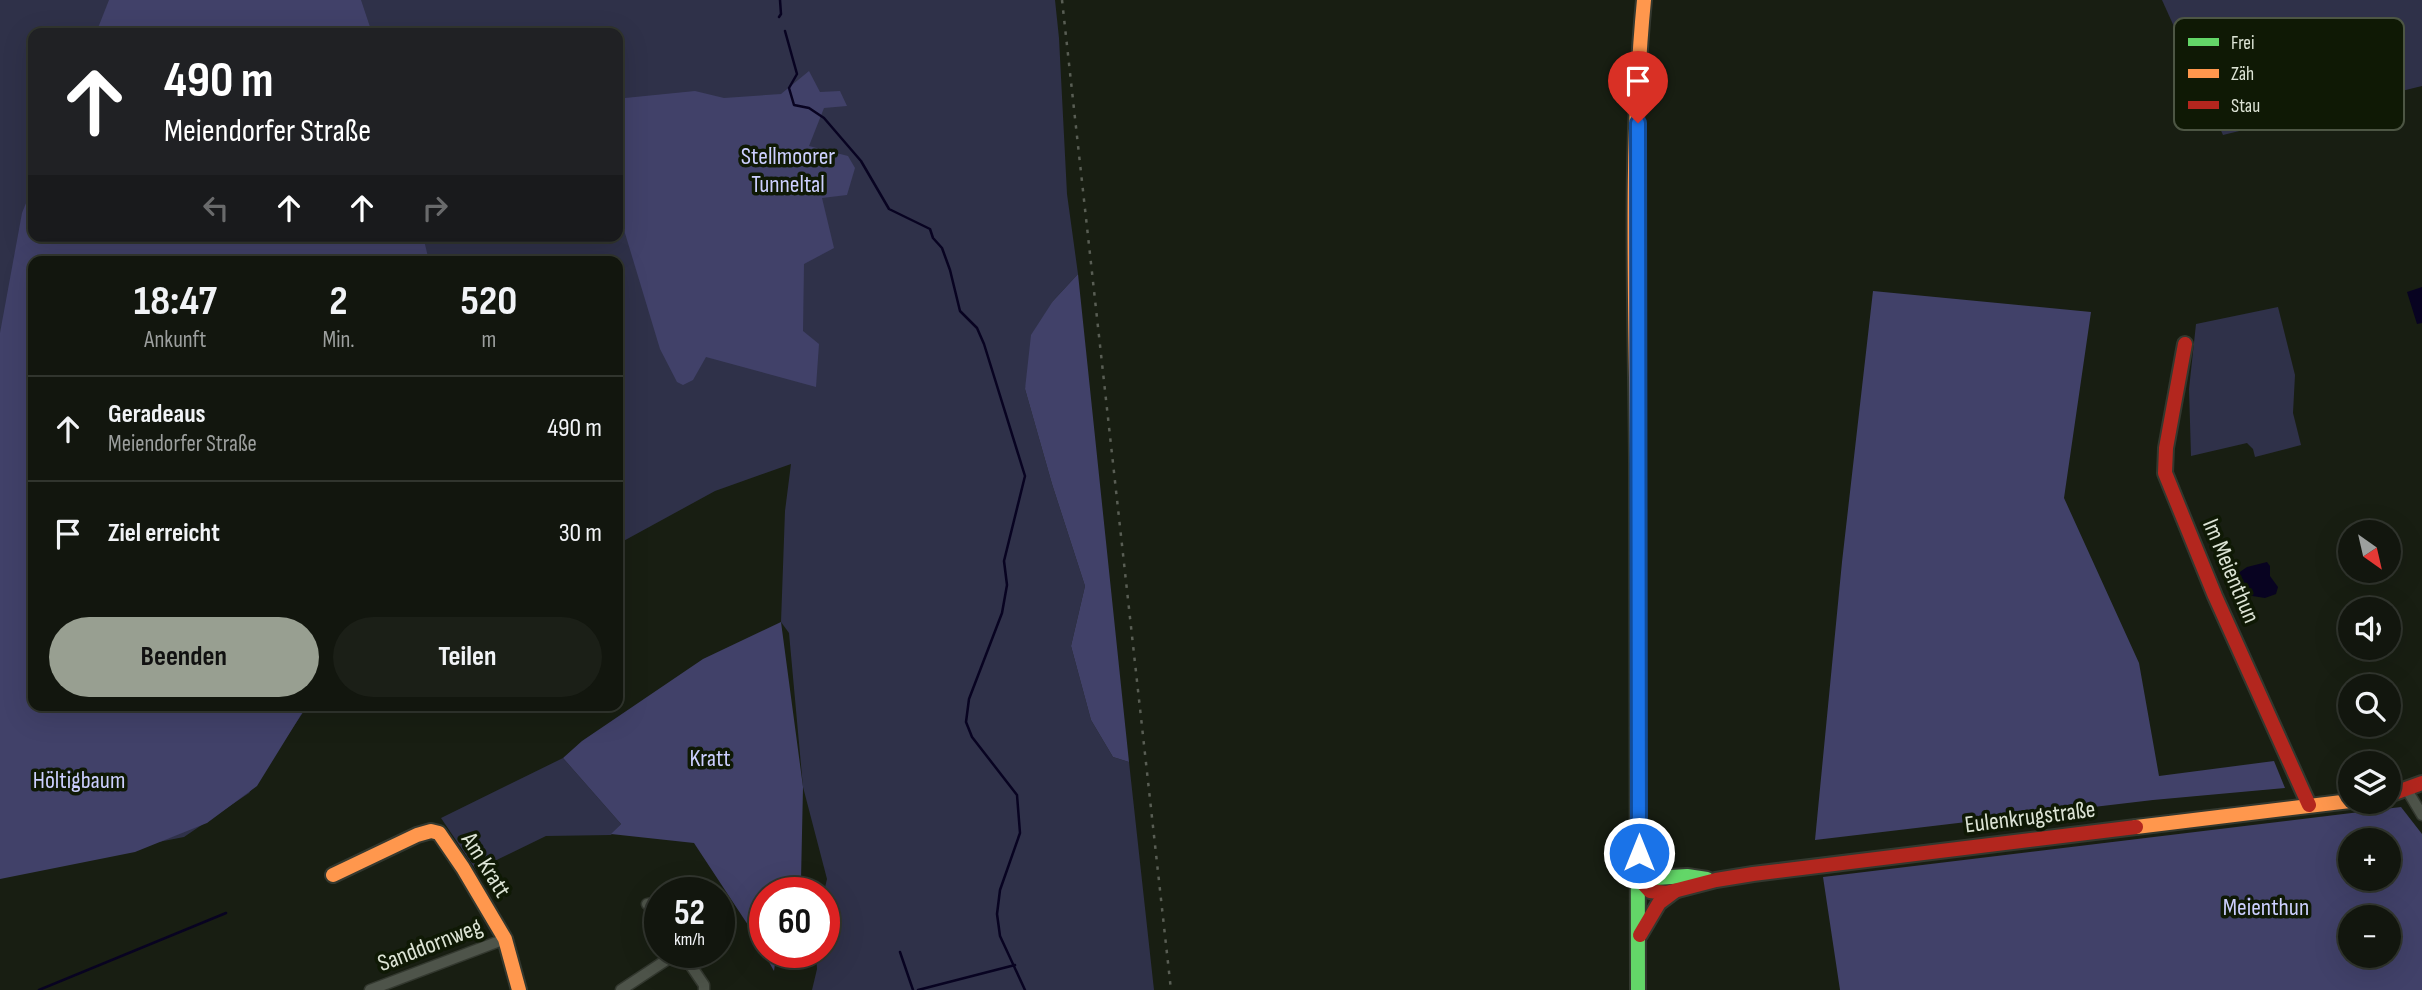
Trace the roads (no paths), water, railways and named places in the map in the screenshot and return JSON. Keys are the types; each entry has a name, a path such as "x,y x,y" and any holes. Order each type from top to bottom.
{"main road":[{"path":"1639,990 1636,165 1644,0"},
{"name":"Im Meienthun","path":"2185,344 2166,448 2165,473 2215,596 2309,805"},
{"path":"2401,792 2422,783"},
{"name":"Eulenkrugstraße","path":"1639,878 1653,893 1675,891 1716,880 2338,802"},
{"name":"Am Kratt","path":"333,875 417,835 431,831 439,833 464,868 505,939 519,990"},
{"name":"Eulenkrugstraße","path":"1639,878 1687,876 1716,880"},
{"path":"1639,937 1659,903 1675,891"}],"street":[{"path":"2407,790 2422,815"},
{"name":"Sanddornweg","path":"375,989 505,939"},
{"path":"621,990 654,968"},
{"path":"692,968 704,985 704,990"}],"waterway":[{"path":"779,17 780,0"},
{"path":"785,31 797,74 789,88 794,105 809,108 824,118 861,161 889,209 930,229 933,238 942,248 960,311 977,328 984,344 1025,476 1004,561 1007,585 1002,613 969,699 966,722 972,737 1017,795 1020,833 1000,890 997,914 1000,936 1025,990"},
{"path":"39,990 226,913"},
{"path":"900,952 913,990"},
{"path":"918,990 1015,965"}],"railway":[{"path":"1062,0 1171,990"}],"park label":[{"name":"Stellmoorer Tunneltal","path":"788,170"},
{"name":"Kratt","path":"710,758"},
{"name":"Höltigbaum","path":"79,780"},
{"name":"Meienthun","path":"2266,907"}]}
